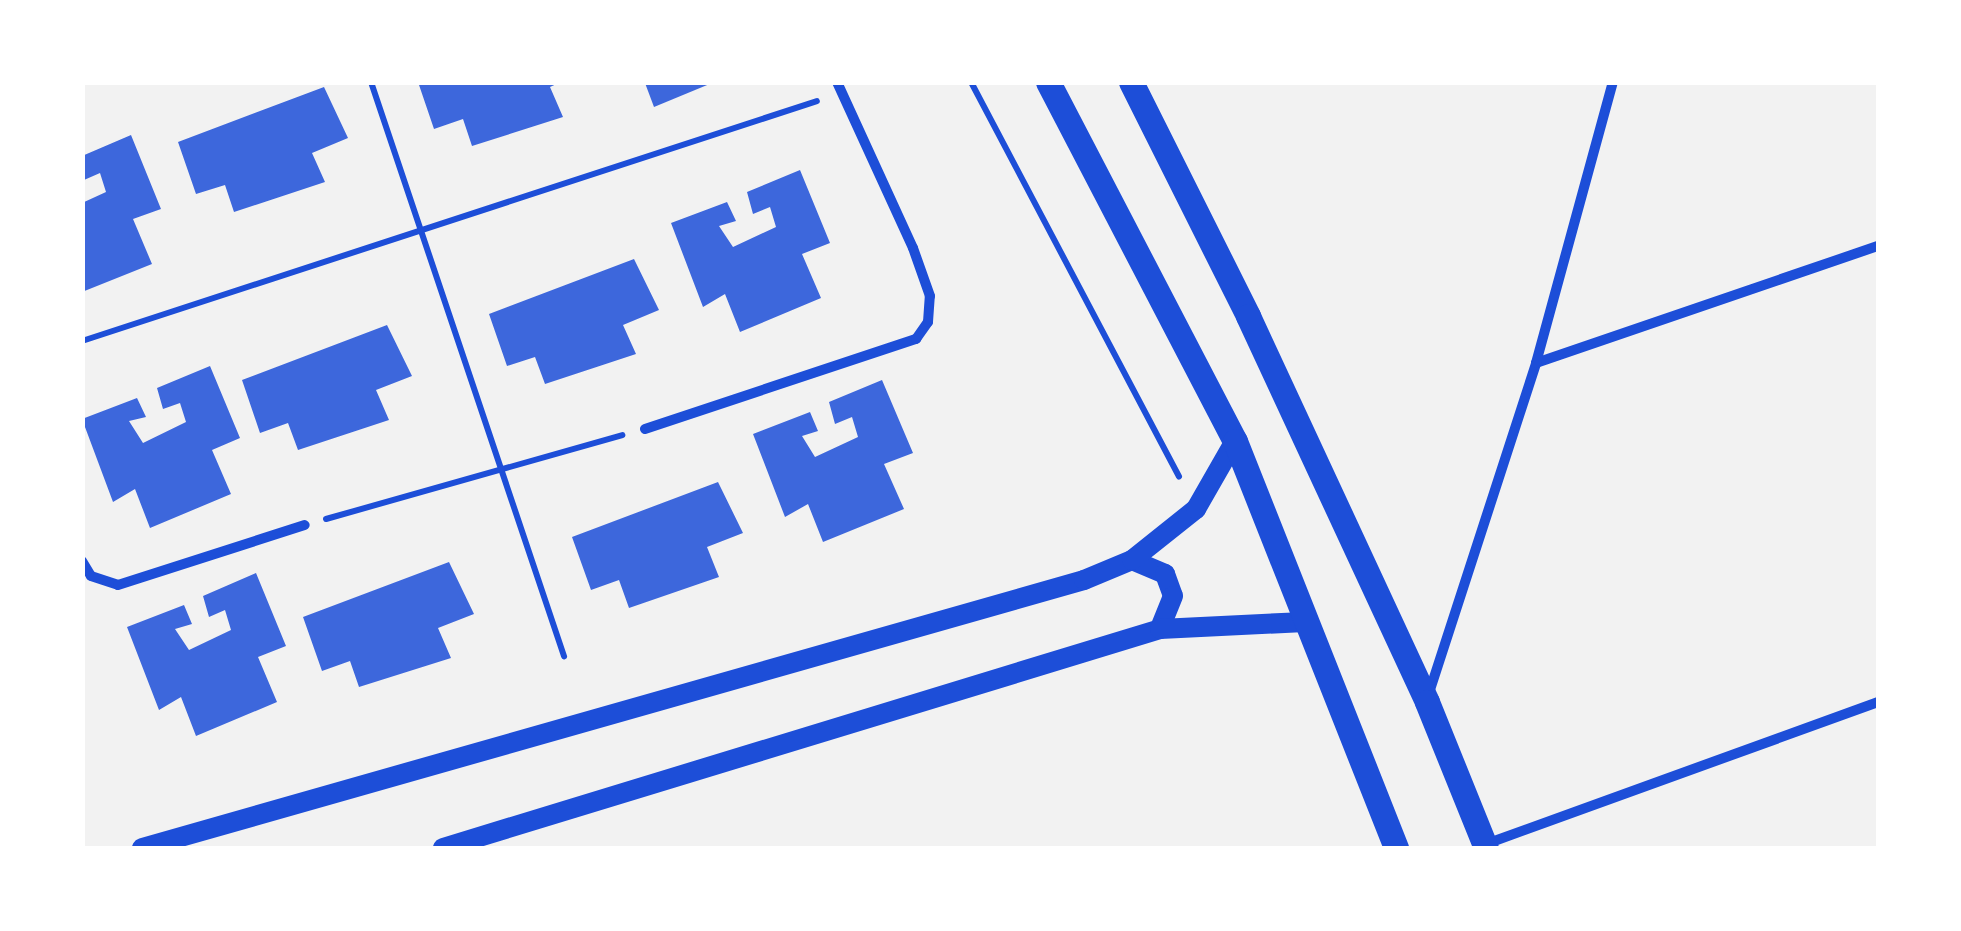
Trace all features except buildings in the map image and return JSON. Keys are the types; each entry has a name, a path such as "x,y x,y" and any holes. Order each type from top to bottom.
{"main road":[{"path":"1048,82 1234,441 1396,848"},
{"path":"1131,82 1426,702 1485,846"},
{"path":"142,848 1084,580 1132,560 1196,509 1234,441"},
{"path":"1132,560 1165,574 1173,596 1160,630"},
{"path":"443,848 1160,630 1304,622"}],"street":[{"path":"1426,702 1536,363 1613,82"},
{"path":"645,428 916,340 928,322 930,296 913,248 840,88"},
{"path":"1536,363 1878,246"},
{"path":"82,561 91,576 118,585 305,525"},
{"path":"1485,846 1878,702"}],"path":[{"path":"371,82 564,656"},
{"path":"971,82 1196,509"},
{"path":"82,341 840,88"},
{"path":"305,525 645,428"}]}
